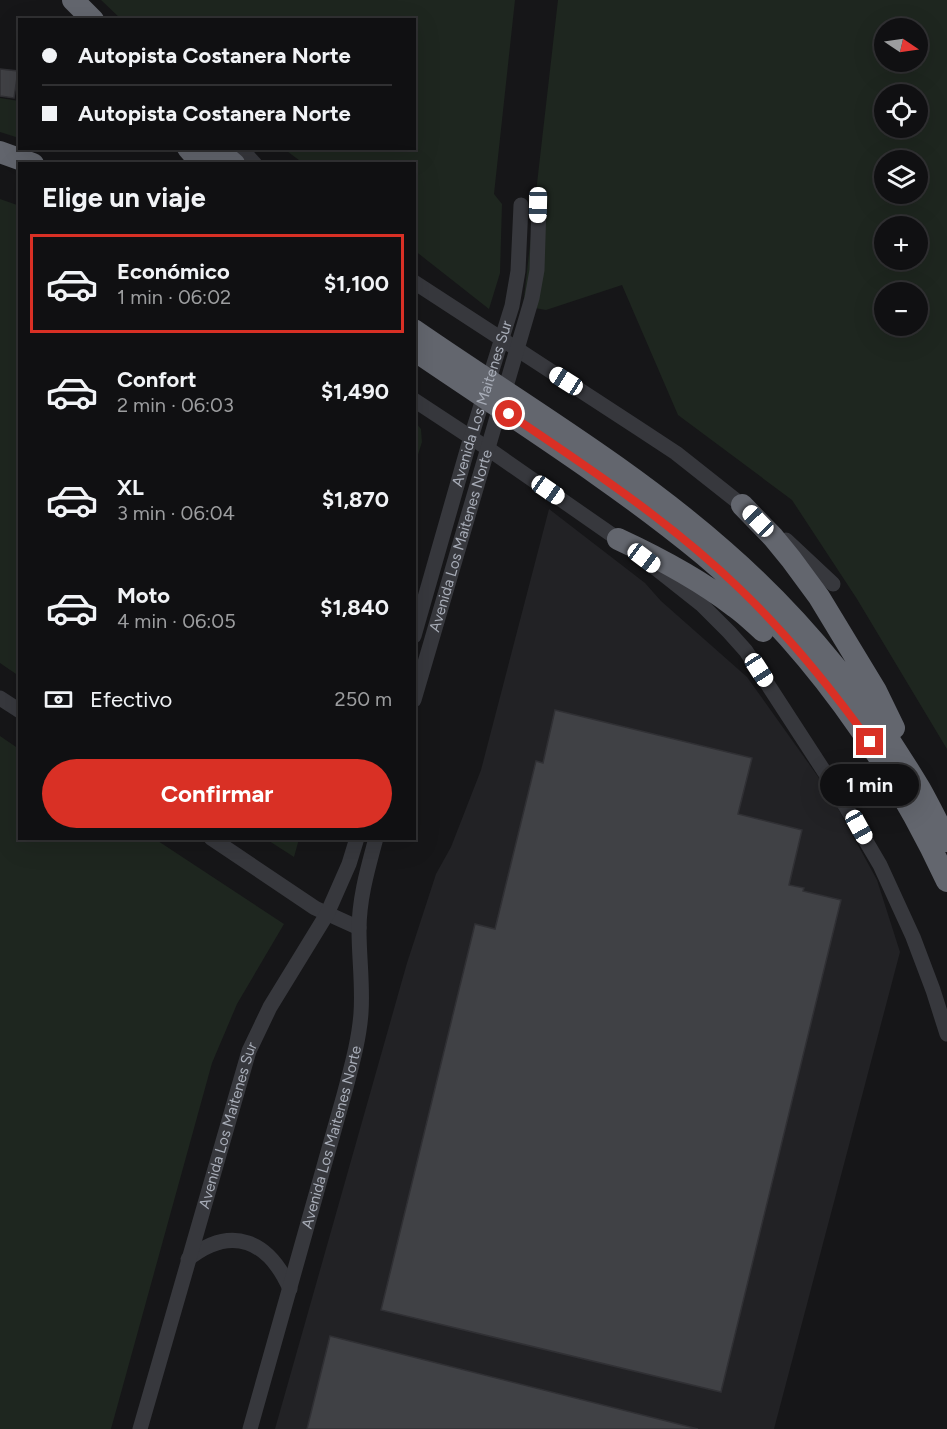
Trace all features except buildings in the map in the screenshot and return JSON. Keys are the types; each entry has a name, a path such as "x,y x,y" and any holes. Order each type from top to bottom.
{"highway":[{"path":"61,0 77,18"},
{"path":"73,0 91,18"},
{"path":"190,150 200,162"},
{"path":"217,150 232,162"},
{"path":"0,152 28,162"},
{"path":"0,166 18,174"},
{"path":"416,332 456,369 529,418 672,530 717,567 758,606 819,674 870,742 899,788 947,881"},
{"path":"416,351 456,369"},
{"path":"529,418 583,443 663,501 726,552 761,585 806,632 854,691 890,741 947,841"},
{"path":"742,505 791,559 828,611 876,691 920,790"},
{"path":"618,539 655,556 735,607 790,655 870,742"}],"street":[{"path":"242,150 253,162"},
{"name":"Avenida Los Maitenes Sur","path":"416,629 516,288 521,205"},
{"name":"Avenida Los Maitenes Norte","path":"416,693 535,287 538,205"},
{"path":"416,283 676,453 794,547 833,584"},
{"path":"416,401 488,448 618,539 701,604 746,651 833,785 880,865 914,937 947,1034"},
{"path":"416,637 430,641"},
{"path":"0,698 18,710"},
{"path":"214,840 327,914 359,928"},
{"name":"Avenida Los Maitenes Sur","path":"140,1429 249,1051 270,1007 327,914 346,873 356,840"},
{"name":"Avenida Los Maitenes Norte","path":"250,1429 344,1095 359,1032 362,979 359,928 364,883 375,840"},
{"path":"188,1260 204,1248 223,1241 232,1240 252,1244 273,1259 290,1289"}],"shaded area":[{"path":"101,0 515,0 494,194 502,204 500,273 489,309 416,252 416,162 302,162 285,150 416,150 416,18 120,18"},
{"path":"558,0 947,0 947,749 857,599 792,500 678,415 622,285 546,310 523,306"},
{"path":"0,98 18,101 18,138 0,132"},
{"path":"0,199 18,205 18,675 0,663"},
{"path":"416,423 421,429 422,442 416,461"},
{"path":"549,509 645,583 661,601 747,677 829,792 877,880 900,952 774,1429 275,1429 407,963 436,874 451,847 481,770"},
{"path":"0,736 18,748 18,840 157,840 284,924 237,1004 212,1063 111,1429 0,1429"},
{"path":"268,840 299,840 294,857"}],"route":[{"path":"509,414 613,486 705,556 758,606 819,674 870,742"}]}
